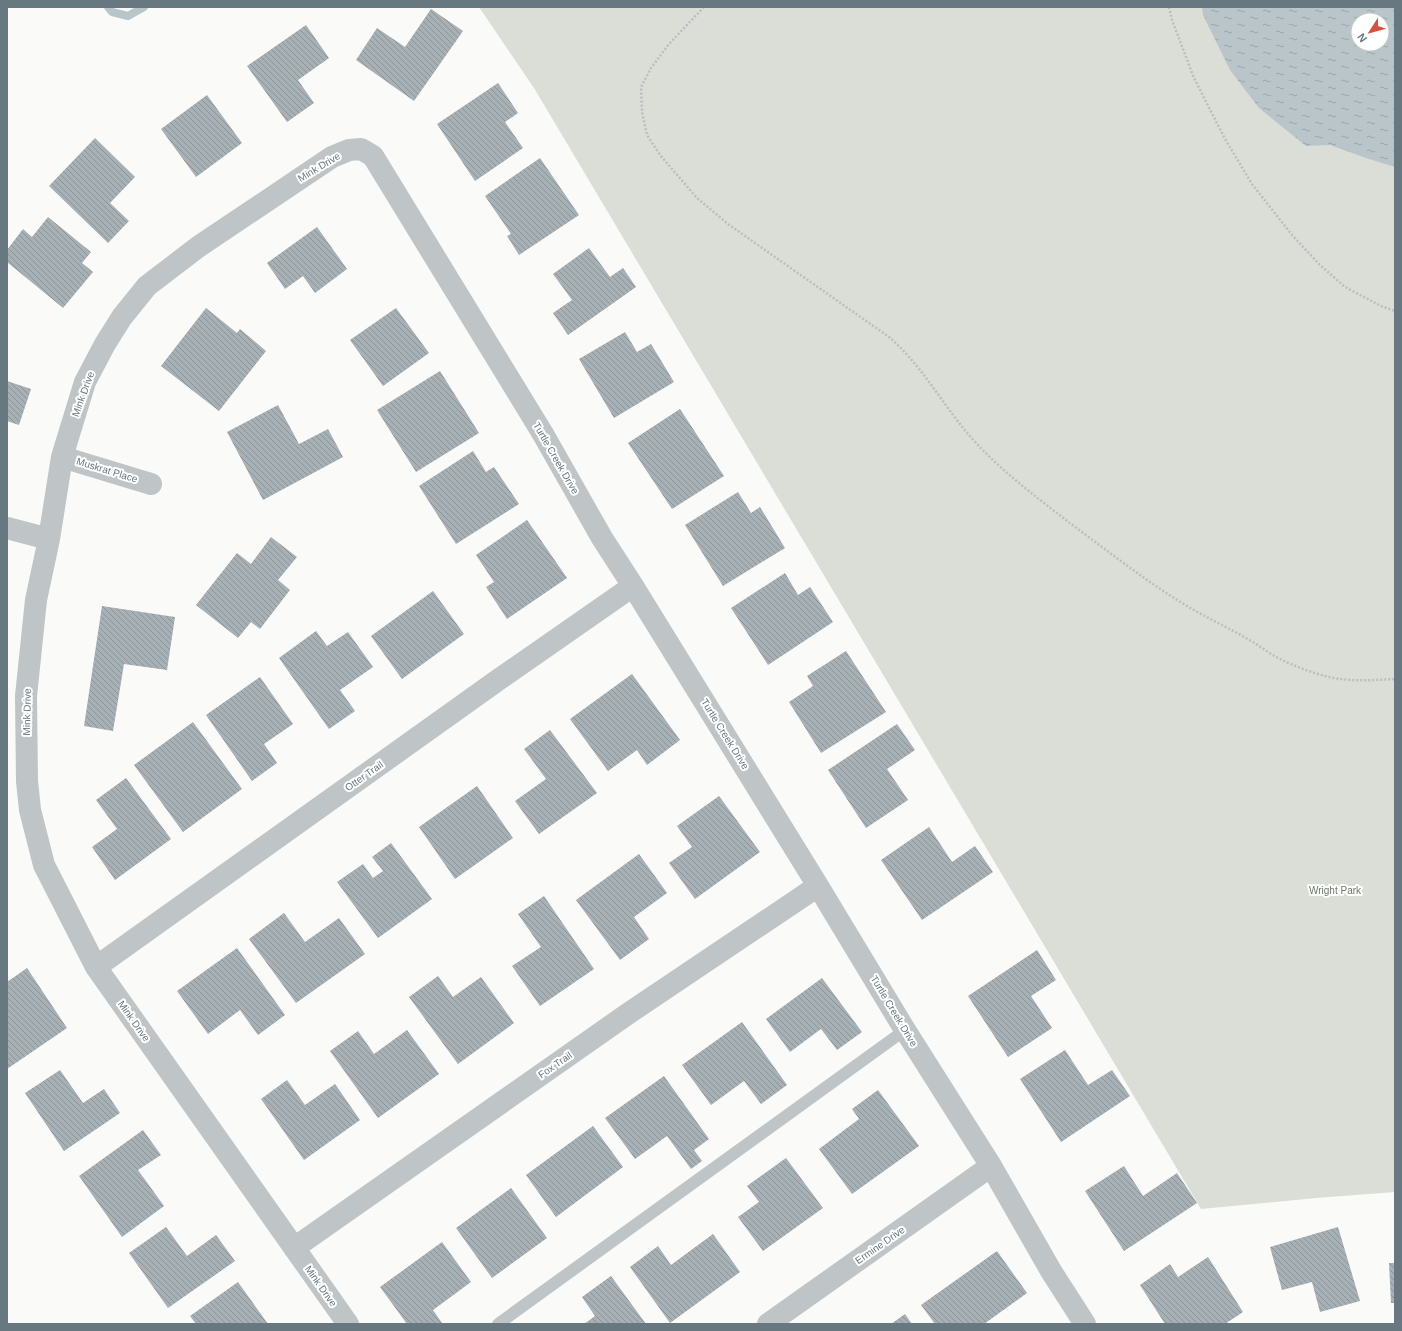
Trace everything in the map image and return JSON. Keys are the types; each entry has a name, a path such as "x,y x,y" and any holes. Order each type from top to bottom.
{"street":[{"name":"Mink Drive","path":"348,1324 96,967 44,865 30,810 27,781 26,696 36,600 49,539 62,457 85,382 105,344 122,317 147,286 198,247 332,157 349,150 361,150"},
{"name":"Turtle Creek Drive","path":"361,150 373,156 543,434 602,538 634,586 905,1030 991,1166 1051,1271 1078,1322"},
{"name":"Muskrat Place","path":"62,457 152,484"},
{"path":"7,528 49,539"},
{"name":"Otter Trail","path":"96,967 479,694 634,586"},
{"name":"Fox Trail","path":"294,1248 629,1013 818,886"},
{"name":"Ermine Drive","path":"768,1324 991,1166"}],"lane":[{"path":"498,1324 905,1030"}],"path":[{"path":"704,7 670,44 651,68 641,87 642,112 647,135 660,155 697,198 728,224 889,337 922,372 957,420 978,445 1038,499 1126,566 1182,604 1246,638 1278,658 1300,668 1329,677 1361,681 1395,679"},
{"path":"1169,7 1172,20 1194,78 1225,139 1252,184 1292,235 1320,265 1345,287 1381,306 1395,311"}],"green space":[{"name":"Wright Park","path":"479,7 1395,7 1395,1192 1201,1209 534,88"}],"water":[{"path":"1202,7 1395,7 1395,167 1330,145 1306,146 1259,108 1230,70 1203,15"}],"building":[{"path":"431,9 463,31 414,101 356,60 377,28 405,47"},
{"path":"306,25 329,58 298,80 314,103 287,122 247,66"},
{"path":"498,83 518,113 505,122 523,148 475,181 437,124"},
{"path":"207,95 242,143 196,177 161,129"},
{"path":"95,138 135,177 110,203 129,221 108,243 49,186"},
{"path":"540,158 579,215 519,255 507,236 511,234 485,196"},
{"path":"48,217 91,252 82,263 93,272 63,308 7,262 7,250 23,229 32,237"},
{"path":"317,227 347,269 315,293 303,276 285,289 267,263"},
{"path":"589,248 610,277 623,268 636,287 568,335 553,313 572,300 553,274"},
{"path":"206,308 237,333 240,329 266,351 219,411 161,366"},
{"path":"396,308 429,353 383,386 350,340"},
{"path":"625,332 637,352 651,344 674,382 614,418 579,359"},
{"path":"440,371 479,433 416,472 377,410"},
{"path":"7,381 31,389 19,425 7,421"},
{"path":"278,405 299,444 328,429 343,457 263,500 227,432"},
{"path":"680,409 724,476 672,509 628,443"},
{"path":"473,451 486,472 494,467 519,504 456,544 419,486"},
{"path":"738,492 751,513 760,507 785,548 723,586 685,525"},
{"path":"527,520 567,578 507,619 486,587 494,582 476,555"},
{"path":"271,537 297,557 278,580 290,590 260,629 251,622 238,638 196,605 237,553 251,564"},
{"path":"785,573 798,595 810,587 833,622 768,665 731,608"},
{"path":"433,591 464,634 402,679 371,636"},
{"path":"102,606 175,617 167,670 124,664 113,731 84,726"},
{"path":"316,631 327,646 348,632 373,667 340,690 355,711 329,729 279,658"},
{"path":"846,651 886,712 821,753 789,702 813,686 807,676"},
{"path":"632,674 680,740 647,765 637,750 608,771 570,719"},
{"path":"260,677 293,724 264,744 277,763 252,781 206,715"},
{"path":"193,722 242,789 183,832 134,765"},
{"path":"897,724 915,750 887,769 908,800 866,828 828,770"},
{"path":"550,730 597,793 539,834 515,801 546,779 524,749"},
{"path":"126,778 171,839 115,880 92,847 117,829 96,800"},
{"path":"477,786 513,838 455,879 419,827"},
{"path":"719,796 760,852 695,899 669,863 692,847 677,826"},
{"path":"929,827 952,862 975,846 993,872 922,920 881,860"},
{"path":"391,843 432,899 378,938 337,882 363,864 373,878 383,871 372,857"},
{"path":"639,854 667,893 634,917 649,939 620,960 576,900"},
{"path":"544,896 594,969 540,1006 512,966 541,947 518,914"},
{"path":"284,913 305,942 339,918 365,954 296,1003 249,939"},
{"path":"237,948 285,1015 258,1035 240,1010 208,1034 177,991"},
{"path":"1037,950 1056,980 1031,996 1052,1028 1008,1057 968,996"},
{"path":"27,968 67,1028 7,1069 7,982"},
{"path":"438,976 453,997 481,977 514,1023 458,1064 409,997"},
{"path":"822,978 862,1032 837,1050 821,1029 790,1052 766,1019"},
{"path":"742,1022 787,1085 761,1104 744,1081 711,1105 682,1065"},
{"path":"407,1030 439,1074 378,1118 330,1051 358,1031 374,1054"},
{"path":"1065,1050 1088,1085 1112,1070 1130,1096 1061,1142 1020,1079"},
{"path":"60,1070 83,1103 104,1089 120,1113 64,1151 25,1093"},
{"path":"664,1076 709,1139 694,1150 702,1161 691,1169 667,1136 635,1159 605,1118"},
{"path":"287,1080 305,1105 335,1084 360,1120 304,1160 261,1099"},
{"path":"878,1090 919,1146 852,1194 819,1149 859,1119 852,1109"},
{"path":"593,1126 623,1167 556,1217 526,1175"},
{"path":"143,1130 161,1155 138,1170 164,1206 122,1237 79,1176"},
{"path":"786,1158 823,1208 763,1251 738,1217 759,1202 747,1186"},
{"path":"1124,1166 1143,1196 1177,1173 1197,1203 1124,1251 1085,1191"},
{"path":"511,1188 547,1238 492,1278 456,1228"},
{"path":"166,1227 187,1256 216,1235 235,1261 168,1308 129,1253"},
{"path":"1338,1227 1360,1301 1320,1312 1312,1282 1282,1290 1270,1247"},
{"path":"713,1234 740,1272 670,1323 630,1267 658,1246 671,1265"},
{"path":"442,1242 471,1282 433,1310 442,1323 441,1324 407,1324 380,1287"},
{"path":"997,1251 1027,1293 984,1324 935,1324 921,1305"},
{"path":"1208,1257 1243,1312 1225,1324 1165,1324 1140,1285 1170,1264 1178,1277"},
{"path":"1389,1263 1395,1263 1395,1303 1391,1303"},
{"path":"611,1276 646,1324 584,1324 595,1316 582,1297"},
{"path":"238,1282 268,1324 196,1324 190,1316"},
{"path":"905,1314 912,1324 891,1324"}],"waterway":[{"path":"108,7 112,12 128,16 144,7"}]}
